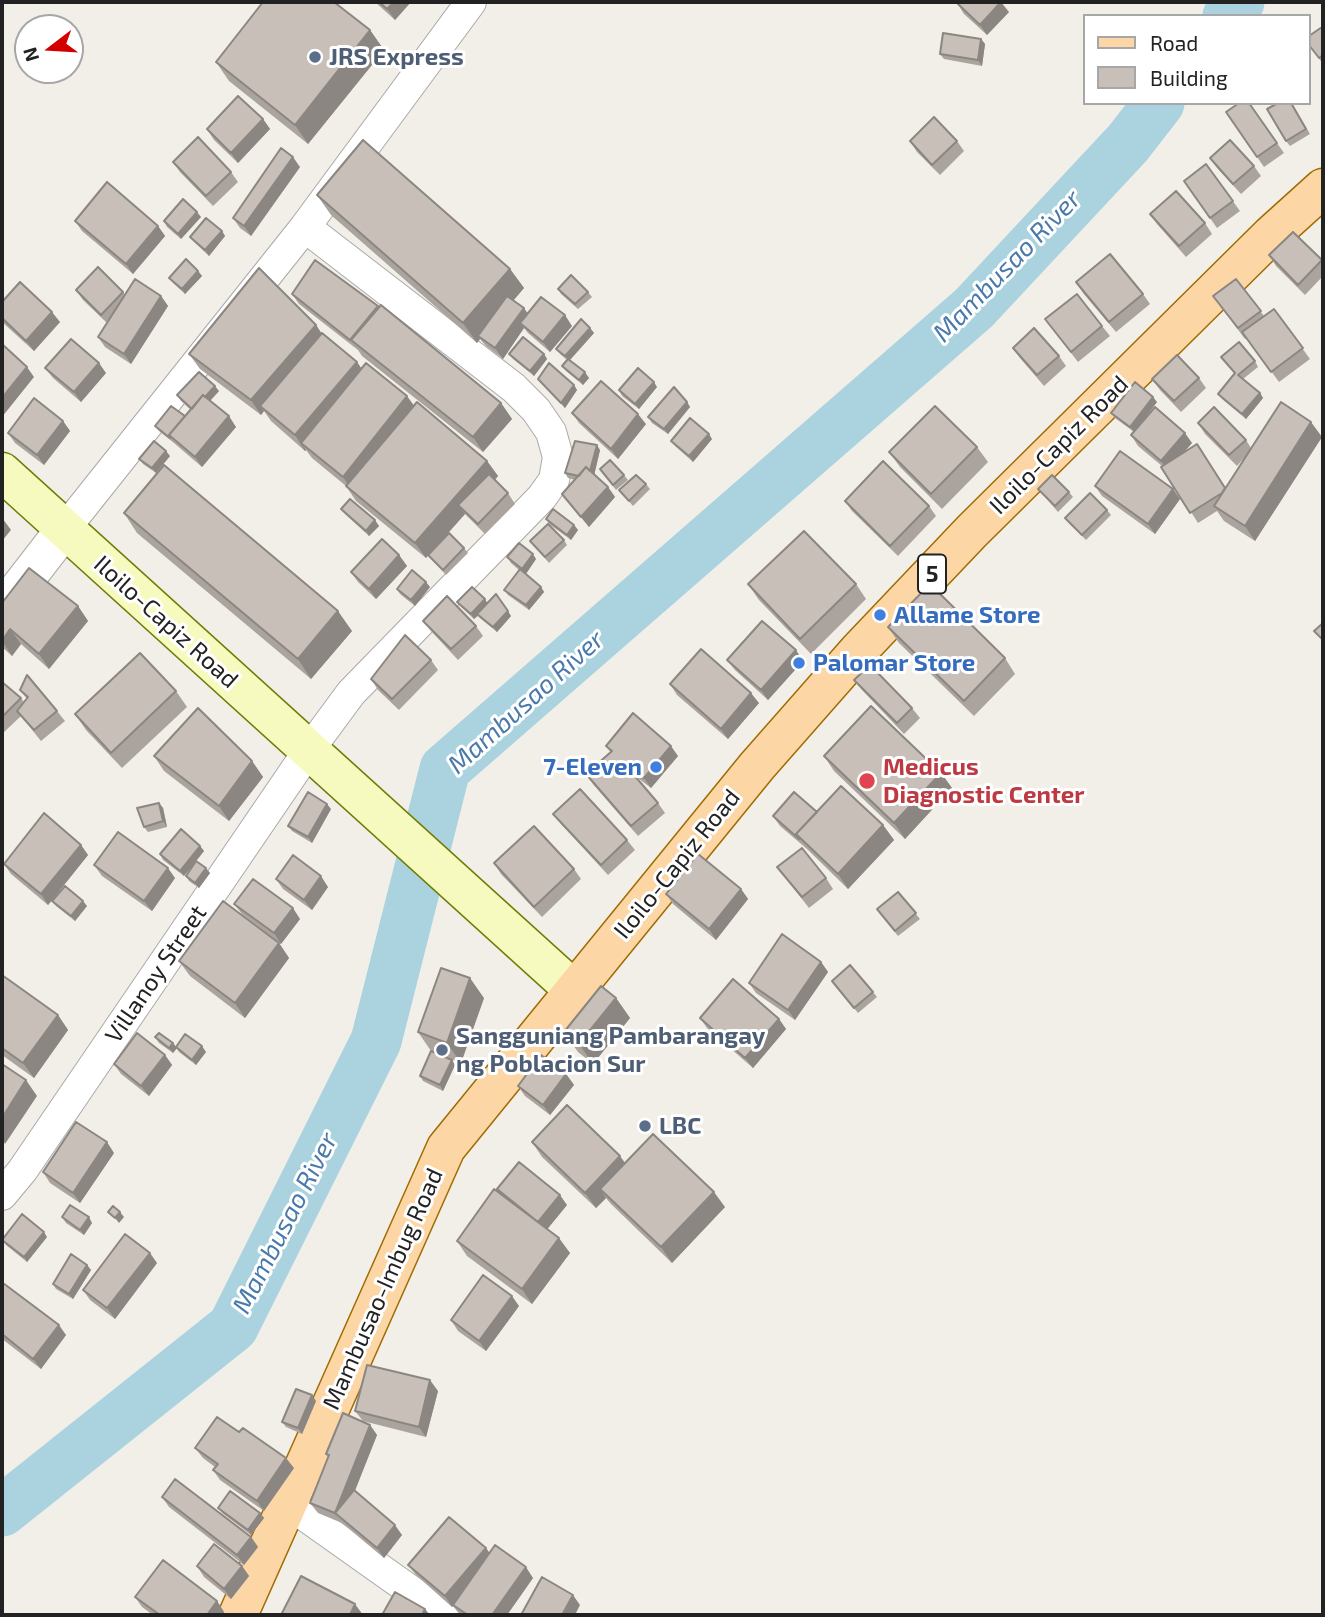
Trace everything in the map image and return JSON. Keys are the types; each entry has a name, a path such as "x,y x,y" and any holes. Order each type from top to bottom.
{"main road":[{"name":"Iloilo-Capiz Road","path":"2,472 575,991 757,766 859,650 972,531 1271,235 1323,188"},
{"name":"Mambusao-Imbug Road","path":"238,1615 446,1147 575,991"}],"street":[{"path":"2,610 305,227 471,2"},
{"name":"Villanoy Street","path":"2,1195 351,693 542,497 554,480 558,457 551,432 536,410 514,388 305,227"},
{"path":"287,1503 444,1615"}],"building":[{"path":"263,2 334,2 370,30 295,125 216,62"},
{"path":"379,2 394,2 387,9"},
{"path":"958,2 1001,2 980,25"},
{"path":"1322,27 1323,55 1319,58 1311,48 1311,35"},
{"path":"943,33 981,39 978,60 940,54"},
{"path":"238,96 263,119 231,153 207,129"},
{"path":"1236,105 1250,105 1277,143 1257,157 1226,112"},
{"path":"1274,105 1292,105 1306,129 1286,141 1267,109"},
{"path":"934,117 957,141 932,165 910,141"},
{"path":"198,137 231,172 206,196 173,162"},
{"path":"363,140 510,269 463,323 317,195"},
{"path":"1230,140 1254,166 1233,184 1210,158"},
{"path":"281,148 293,157 244,226 233,218"},
{"path":"1206,164 1233,201 1210,218 1184,181"},
{"path":"107,182 158,226 126,264 75,221"},
{"path":"1176,191 1205,223 1179,246 1150,214"},
{"path":"183,199 197,212 178,234 164,221"},
{"path":"206,218 222,231 205,250 190,237"},
{"path":"1293,232 1322,260 1298,285 1269,255"},
{"path":"1110,254 1143,294 1109,322 1076,282"},
{"path":"186,259 198,271 182,289 169,278"},
{"path":"315,260 378,306 350,340 292,294"},
{"path":"98,267 123,292 101,315 76,290"},
{"path":"259,268 316,325 251,400 189,354"},
{"path":"571,275 588,292 575,304 558,289"},
{"path":"135,279 161,296 124,354 98,337"},
{"path":"1236,279 1261,311 1238,328 1213,296"},
{"path":"20,282 52,312 26,341 2,318 2,302"},
{"path":"1077,294 1102,326 1071,352 1045,319"},
{"path":"507,296 524,308 495,348 478,336"},
{"path":"541,297 565,315 543,342 520,323"},
{"path":"381,305 501,403 473,437 351,340"},
{"path":"1274,309 1303,348 1271,372 1242,332"},
{"path":"581,319 590,328 565,356 556,349"},
{"path":"1034,328 1059,356 1037,375 1013,348"},
{"path":"322,333 357,362 295,435 260,406"},
{"path":"523,337 544,354 530,371 509,354"},
{"path":"71,339 99,363 74,392 45,368"},
{"path":"1239,342 1255,361 1238,375 1260,393 1242,414 1218,394 1235,373 1221,357"},
{"path":"2,344 27,367 2,398"},
{"path":"1177,355 1199,378 1174,401 1152,379"},
{"path":"568,359 585,372 579,380 562,366"},
{"path":"366,363 407,396 343,477 301,443"},
{"path":"549,363 574,385 561,403 538,379"},
{"path":"638,368 654,382 635,404 619,390"},
{"path":"199,372 215,386 205,397 203,395 192,409 177,395"},
{"path":"601,381 638,414 611,449 572,413"},
{"path":"1135,382 1153,397 1130,427 1111,413"},
{"path":"674,387 687,402 664,429 648,417"},
{"path":"203,395 229,416 195,457 169,435"},
{"path":"34,398 63,421 37,455 8,433"},
{"path":"417,402 487,461 415,543 346,486"},
{"path":"1281,402 1311,422 1245,526 1214,506"},
{"path":"171,406 185,416 169,435 170,438 155,426"},
{"path":"935,406 977,447 931,494 889,452"},
{"path":"1155,407 1185,433 1161,461 1131,435"},
{"path":"1214,407 1246,440 1229,455 1198,423"},
{"path":"690,418 709,434 689,456 671,441"},
{"path":"154,441 166,451 152,468 139,459"},
{"path":"575,441 597,445 590,471 586,467 579,476 565,473"},
{"path":"1197,444 1225,488 1222,493 1190,513 1161,467"},
{"path":"1120,451 1173,489 1148,524 1095,486"},
{"path":"610,460 624,475 613,485 600,469"},
{"path":"883,461 929,506 890,546 845,501"},
{"path":"164,465 338,611 298,659 124,513"},
{"path":"586,467 608,487 581,517 562,494"},
{"path":"489,474 508,493 478,524 458,505"},
{"path":"636,475 646,484 629,501 619,490"},
{"path":"1052,475 1069,492 1055,506 1038,489"},
{"path":"1090,493 1107,510 1082,535 1065,518"},
{"path":"350,499 375,520 366,531 341,509"},
{"path":"553,509 574,525 567,535 546,519"},
{"path":"548,524 564,540 545,557 530,541"},
{"path":"804,531 856,584 800,639 748,584"},
{"path":"449,533 464,548 443,570 428,555"},
{"path":"382,539 399,555 369,589 351,572"},
{"path":"519,543 533,554 522,569 507,557"},
{"path":"29,568 78,606 39,654 10,629 2,641 2,603"},
{"path":"520,569 541,587 526,605 504,590"},
{"path":"412,570 426,582 411,600 397,589"},
{"path":"930,584 1005,658 964,701 888,627"},
{"path":"472,587 485,599 471,614 457,602"},
{"path":"496,594 508,611 493,627 477,614"},
{"path":"447,596 476,626 451,649 423,621"},
{"path":"762,621 796,650 761,690 727,660"},
{"path":"1323,623 1323,640 1314,631"},
{"path":"405,635 431,660 392,699 371,679"},
{"path":"701,649 751,693 721,729 670,684"},
{"path":"140,653 176,691 111,753 75,714"},
{"path":"870,665 912,708 897,723 854,680"},
{"path":"27,675 57,711 34,730 17,711 28,697 20,690"},
{"path":"2,682 21,698 2,717"},
{"path":"871,706 941,773 894,823 824,756"},
{"path":"198,708 252,761 219,806 154,756"},
{"path":"633,713 671,746 644,778 622,761 658,803 631,826 586,774 612,751 606,746"},
{"path":"841,786 883,825 838,874 796,834"},
{"path":"580,789 627,840 601,865 553,814"},
{"path":"308,792 327,804 308,837 288,826"},
{"path":"794,792 817,812 796,834 799,839 773,816"},
{"path":"159,803 163,821 144,827 137,808"},
{"path":"44,813 81,845 41,894 4,864"},
{"path":"534,826 574,869 534,907 494,863"},
{"path":"181,829 200,846 180,871 160,854"},
{"path":"118,832 168,868 144,901 94,865"},
{"path":"802,848 826,878 802,897 777,867"},
{"path":"698,854 741,889 709,929 666,894"},
{"path":"293,855 321,876 304,900 276,879"},
{"path":"196,861 206,868 195,883 186,876"},
{"path":"253,879 293,908 274,933 234,904"},
{"path":"65,886 83,901 71,916 52,901"},
{"path":"898,892 916,913 895,931 877,909"},
{"path":"223,901 279,943 235,1003 179,961"},
{"path":"782,934 821,962 788,1010 749,983"},
{"path":"850,965 873,992 854,1008 832,981"},
{"path":"441,968 470,978 447,1043 418,1032"},
{"path":"2,975 58,1015 23,1063 2,1048"},
{"path":"733,979 779,1019 745,1058 700,1018"},
{"path":"601,986 616,998 579,1044 564,1032"},
{"path":"137,1033 165,1055 141,1086 114,1064"},
{"path":"159,1033 173,1043 169,1048 155,1037"},
{"path":"185,1034 202,1046 192,1060 176,1047"},
{"path":"431,1051 452,1060 440,1085 420,1076"},
{"path":"541,1055 566,1074 543,1105 518,1086"},
{"path":"2,1064 26,1080 2,1118"},
{"path":"567,1105 620,1156 585,1193 532,1142"},
{"path":"76,1122 107,1142 73,1193 43,1172"},
{"path":"653,1134 714,1192 661,1247 600,1189"},
{"path":"519,1162 560,1195 538,1222 497,1189"},
{"path":"494,1189 559,1238 522,1289 457,1241"},
{"path":"70,1205 89,1217 80,1230 62,1217"},
{"path":"113,1206 120,1212 115,1218 108,1212"},
{"path":"22,1214 44,1232 24,1257 2,1240"},
{"path":"125,1234 150,1253 107,1308 83,1290"},
{"path":"71,1254 87,1265 69,1294 53,1284"},
{"path":"483,1275 512,1296 479,1341 451,1320"},
{"path":"3,1283 59,1325 33,1359 2,1334"},
{"path":"367,1365 430,1380 419,1427 355,1411"},
{"path":"296,1389 312,1395 298,1428 282,1422"},
{"path":"343,1413 370,1425 335,1513 310,1503"},
{"path":"217,1417 239,1432 243,1428 286,1458 257,1501 213,1470 218,1464 195,1448"},
{"path":"175,1479 251,1537 237,1555 162,1497"},
{"path":"354,1490 395,1525 377,1548 335,1513"},
{"path":"230,1491 260,1513 248,1530 218,1508"},
{"path":"449,1517 486,1548 445,1596 408,1565"},
{"path":"214,1544 242,1566 224,1589 197,1566"},
{"path":"495,1545 526,1567 492,1615 468,1615 453,1605"},
{"path":"163,1560 217,1601 207,1615 160,1615 135,1597"},
{"path":"301,1576 355,1604 350,1615 281,1615"},
{"path":"542,1577 573,1595 562,1615 521,1615"},
{"path":"395,1592 425,1609 422,1615 382,1615"}],"waterway":[{"name":"Mambusao River","path":"1230,14 1239,2"},
{"name":"Mambusao River","path":"2,1511 233,1327 376,1041 445,769 974,308 1128,143 1157,105"}],"place":[{"name":"JRS Express","path":"315,57"},
{"name":"Allame Store","path":"880,615"},
{"name":"Palomar Store","path":"799,663"},
{"name":"7-Eleven","path":"656,767"},
{"name":"Medicus Diagnostic Center","path":"867,781"},
{"name":"Sangguniang Pambarangay ng Poblacion Sur","path":"442,1050"},
{"name":"LBC","path":"645,1126"}]}
